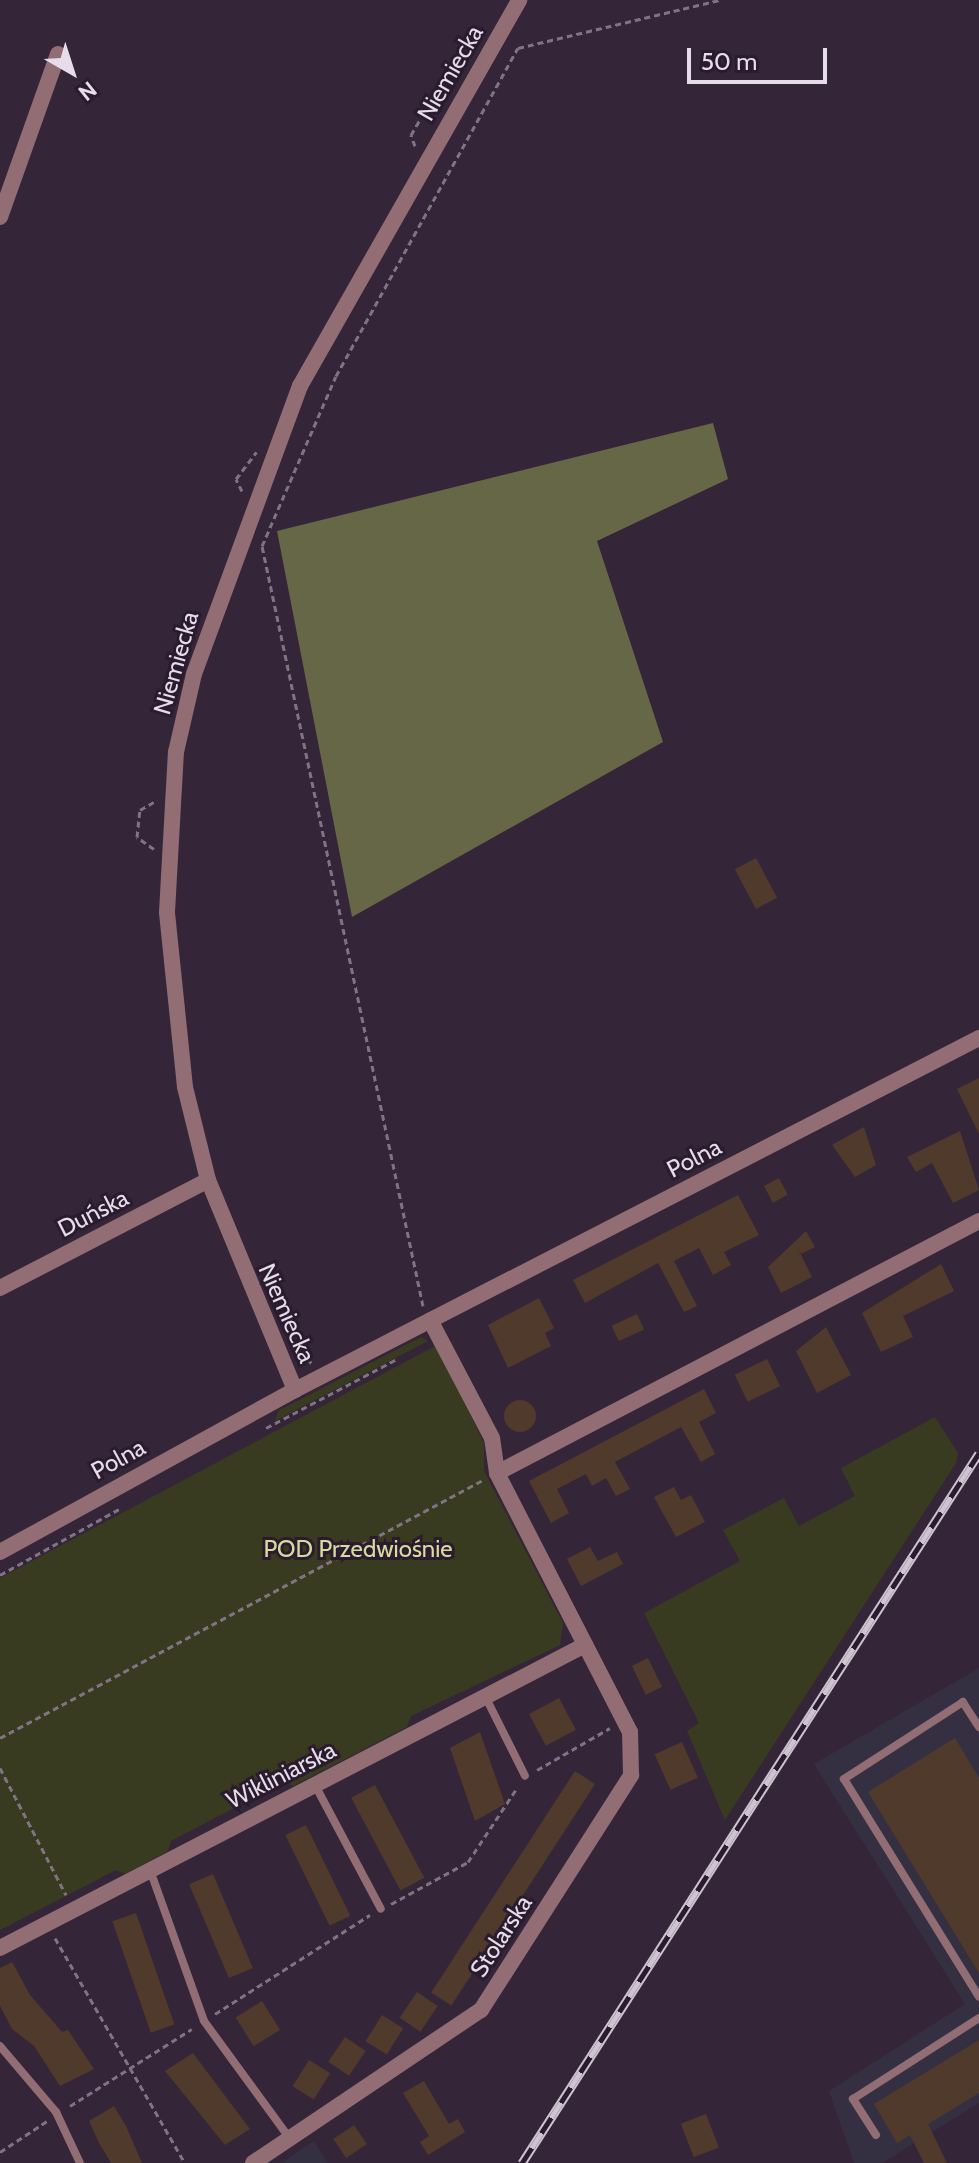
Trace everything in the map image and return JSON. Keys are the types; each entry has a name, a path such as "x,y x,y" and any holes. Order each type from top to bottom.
{"street":[{"name":"Niemiecka","path":"295,1390 208,1180 172,999 167,912 176,752 194,674 300,386 519,0"},
{"path":"0,217 58,54"},
{"name":"Polna","path":"0,1552 295,1390 979,1038"},
{"name":"Duńska","path":"0,1288 208,1180"},
{"path":"492,1475 979,1221"},
{"path":"430,1320 492,1438 492,1475 585,1645"},
{"name":"Wikliniarska","path":"0,1948 585,1645"},
{"name":"Stolarska","path":"253,2163 487,2003 626,1785 634,1755 624,1720 585,1645"}],"lane":[{"path":"485,1696 525,1776"},
{"path":"979,1727 963,1702 844,1779 979,1997"},
{"path":"315,1785 381,1909"},
{"path":"150,1870 204,2021 290,2139"},
{"path":"876,2135 853,2099 979,2018"},
{"path":"0,2046 57,2114 80,2163"}],"path":[{"path":"430,1320 262,546 336,376 518,48 719,0"},
{"path":"417,150 411,135 423,114 440,110"},
{"path":"245,496 236,479 245,458 262,448"},
{"path":"251,555 270,502"},
{"path":"155,863 154,849 137,837 140,810 158,799 160,786"},
{"path":"287,1343 315,1365"},
{"path":"262,1430 412,1351"},
{"path":"0,1738 492,1475"},
{"path":"0,1575 122,1507"},
{"path":"0,2152 204,2021 280,1966 468,1862 525,1776 624,1720"},
{"path":"0,1768 73,1909"},
{"path":"47,1923 127,2071 185,2163"}],"shaded area":[{"path":"979,1668 979,2103 882,2163 854,2163 829,2091 965,2004 814,1764"},
{"path":"314,2141 328,2163 281,2163"}],"green space":[{"path":"713,423 728,479 597,541 663,742 352,917 277,531"},
{"path":"421,1337 428,1341 275,1421 278,1411"},
{"name":"POD Przedwiośnie","path":"437,1345 484,1443 484,1471 563,1623 560,1645 411,1716 407,1727 293,1786 284,1782 171,1841 168,1851 125,1874 116,1870 0,1930 0,1578"},
{"path":"935,1417 958,1453 956,1463 725,1820 687,1731 699,1723 644,1613 740,1561 723,1530 784,1498 799,1526 855,1496 841,1468"}],"building":[{"path":"756,858 777,898 756,909 735,869"},
{"path":"979,1078 979,1134 957,1089"},
{"path":"864,1127 876,1165 855,1177 832,1145"},
{"path":"960,1131 979,1190 953,1203 932,1163 916,1172 907,1157"},
{"path":"779,1178 788,1195 773,1203 764,1186"},
{"path":"738,1195 759,1235 724,1252 731,1265 713,1275 699,1248 674,1261 697,1306 684,1312 658,1263 585,1303 573,1280"},
{"path":"806,1231 815,1247 801,1254 797,1247 812,1277 781,1293 768,1267"},
{"path":"941,1264 954,1291 903,1316 913,1337 881,1352 862,1313"},
{"path":"539,1298 554,1328 545,1333 551,1346 508,1368 488,1325"},
{"path":"637,1314 644,1329 619,1341 612,1326"},
{"path":"826,1327 851,1375 817,1393 796,1351"},
{"path":"767,1359 780,1386 748,1402 735,1375"},
{"path":"704,1389 716,1413 699,1422 715,1454 701,1462 681,1427 615,1462 630,1489 616,1496 606,1478 592,1486 586,1474 557,1489 569,1513 551,1523 529,1481"},
{"path":"520,1400 531,1405 536,1416 531,1427 520,1432 509,1427 504,1416 509,1405"},
{"path":"674,1487 681,1500 691,1495 705,1522 676,1537 654,1497"},
{"path":"590,1547 598,1561 617,1552 623,1564 581,1586 567,1559"},
{"path":"648,1658 662,1687 646,1695 632,1666"},
{"path":"559,1698 576,1730 546,1746 529,1714"},
{"path":"480,1732 505,1804 475,1821 450,1748"},
{"path":"955,1738 979,1778 979,1973 868,1792"},
{"path":"682,1742 698,1778 670,1790 655,1754"},
{"path":"575,1771 595,1784 451,2005 431,1992"},
{"path":"375,1785 424,1878 400,1890 351,1798"},
{"path":"306,1825 350,1916 330,1926 285,1835"},
{"path":"213,1874 253,1968 229,1978 189,1884"},
{"path":"136,1913 174,2025 151,2033 112,1921"},
{"path":"12,1962 30,1995 62,2032 68,2030 94,2069 60,2086 34,2046 12,2029 0,2006 0,1968"},
{"path":"417,1992 438,2006 420,2032 400,2018"},
{"path":"262,2001 280,2030 254,2046 236,2017"},
{"path":"382,2015 403,2028 387,2055 366,2041"},
{"path":"345,2037 366,2051 349,2076 328,2062"},
{"path":"979,2040 979,2093 928,2124 947,2163 924,2163 910,2135 897,2143 874,2104"},
{"path":"193,2053 250,2129 225,2145 165,2071"},
{"path":"309,2060 330,2073 314,2100 293,2086"},
{"path":"424,2081 449,2124 458,2119 465,2132 428,2155 420,2142 429,2136 403,2093"},
{"path":"114,2106 142,2163 111,2163 99,2143 89,2121"},
{"path":"706,2114 719,2148 694,2157 681,2124"},
{"path":"354,2125 367,2144 346,2158 333,2139"}],"railway":[{"path":"522,2163 979,1453"}]}
